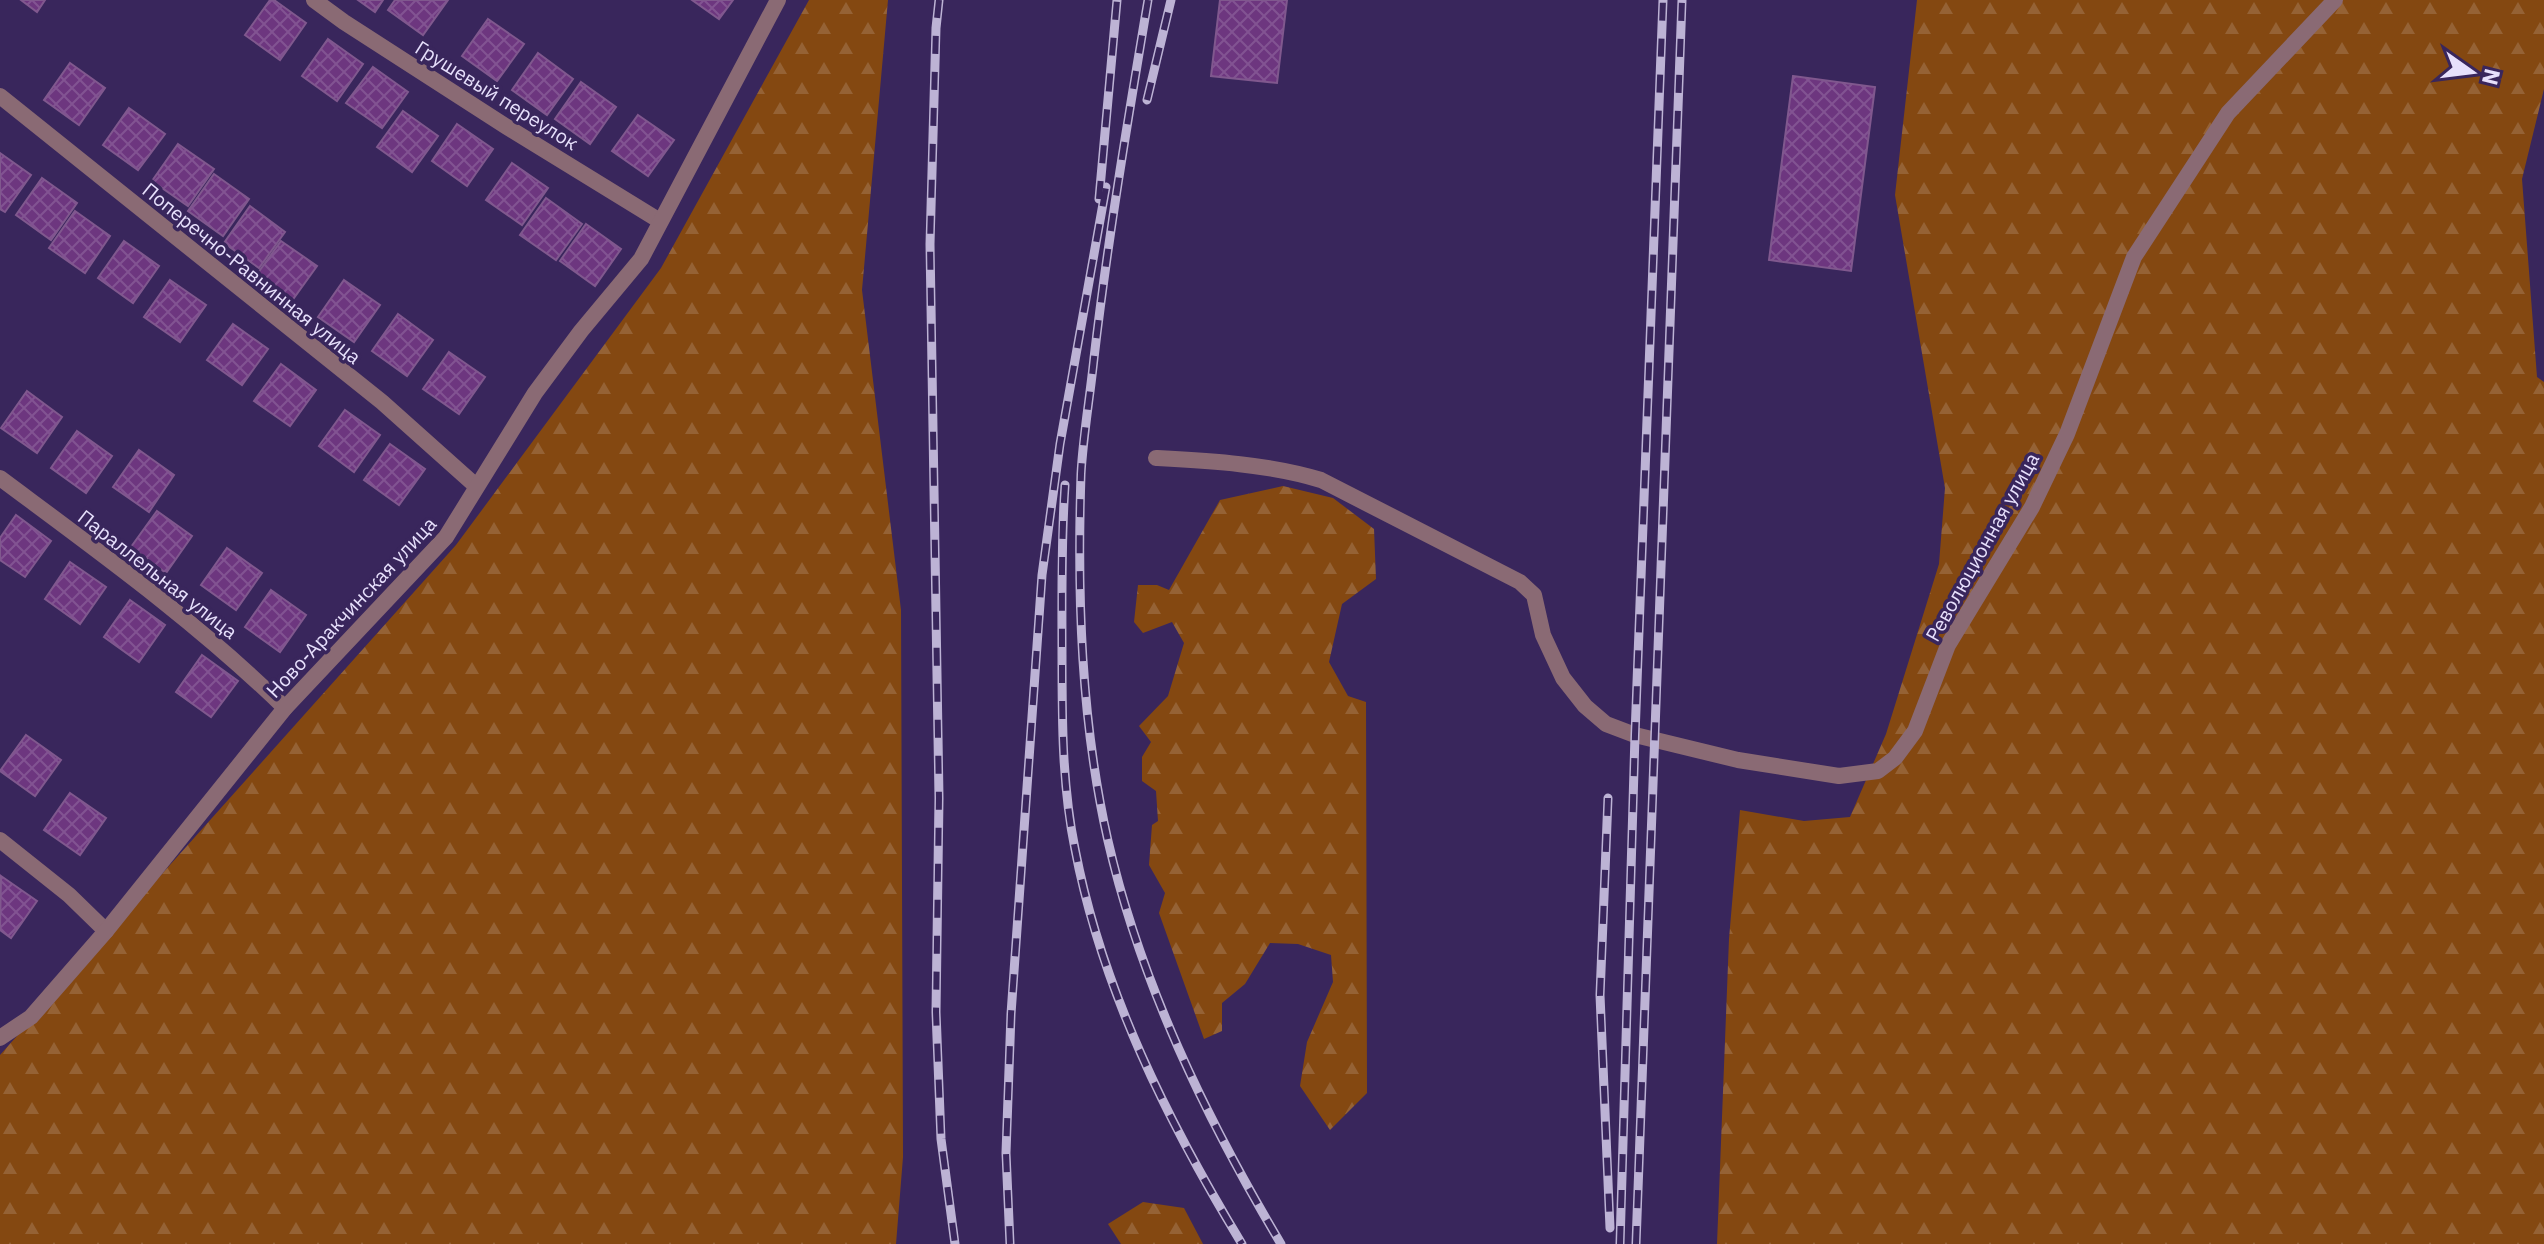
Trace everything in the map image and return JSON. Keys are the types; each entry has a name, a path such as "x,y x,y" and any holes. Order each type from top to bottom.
{"street":[{"name":"Грушевый переулок","path":"314,0 507,127 660,221"},
{"name":"Ново-Аракчинская улица","path":"0,1038 31,1017 106,931 285,708 446,537 535,393 641,259 778,0"},
{"name":"Революционная улица","path":"1156,458 1239,464 1295,472 1321,480 1520,582 1534,595 1543,635 1563,678 1585,706 1606,724 1635,735 1738,760 1839,776 1878,771 1895,758 1915,731 1948,645 2032,507 2067,434 2134,257 2228,113 2335,0"},
{"name":"Поперечно-Равнинная улица","path":"0,96 382,402 476,486"},
{"name":"Параллельная улица","path":"0,478 144,585 239,662 285,708"},
{"path":"0,840 69,895 106,931"}],"green space":[{"path":"809,0 888,0 862,290 901,610 903,1157 896,1244 0,1244 0,1055 456,545 661,268"},
{"path":"1917,0 2544,0 2544,89 2522,179 2537,377 2544,382 2544,1244 1717,1244 1729,939 1740,810 1804,821 1850,817 1886,734 1939,564 1945,488 1895,195"},
{"path":"1283,486 1333,498 1374,529 1376,579 1342,604 1329,662 1348,696 1366,702 1367,1093 1330,1130 1300,1086 1307,1042 1333,982 1331,955 1298,944 1270,943 1245,984 1222,1003 1222,1031 1204,1039 1159,913 1165,893 1149,865 1152,825 1158,821 1156,791 1142,781 1142,757 1151,742 1139,726 1168,696 1184,643 1172,622 1143,633 1134,622 1138,585 1157,585 1169,590 1220,500"},
{"path":"1143,1202 1184,1208 1203,1244 1121,1244 1108,1224"}],"building":[{"path":"21,0 45,0 37,12"},
{"path":"270,0 306,23 280,60 245,35"},
{"path":"358,0 383,0 375,12"},
{"path":"395,0 448,0 423,35 388,10"},
{"path":"692,0 733,0 719,19"},
{"path":"1220,0 1287,0 1277,83 1211,76"},
{"path":"488,19 524,44 497,81 462,56"},
{"path":"328,39 363,64 337,101 302,76"},
{"path":"538,53 573,79 547,115 512,90"},
{"path":"70,63 105,88 79,125 44,100"},
{"path":"373,67 408,92 382,128 346,103"},
{"path":"1793,76 1875,87 1851,271 1769,260"},
{"path":"581,82 616,107 590,144 555,119"},
{"path":"129,108 165,134 138,170 103,145"},
{"path":"403,111 438,136 412,172 377,147"},
{"path":"638,115 674,140 648,176 612,151"},
{"path":"457,124 493,149 467,186 432,161"},
{"path":"178,144 214,169 188,206 152,181"},
{"path":"0,153 31,175 5,212 0,209"},
{"path":"512,163 548,188 522,225 486,200"},
{"path":"214,174 249,199 223,236 188,211"},
{"path":"42,178 77,203 51,240 16,215"},
{"path":"546,198 582,224 556,260 520,235"},
{"path":"250,206 285,232 259,268 224,243"},
{"path":"75,211 110,236 85,273 49,248"},
{"path":"586,224 621,249 595,286 560,261"},
{"path":"124,241 159,266 133,303 98,278"},
{"path":"281,241 317,266 291,302 255,277"},
{"path":"170,280 206,305 180,342 144,317"},
{"path":"344,280 380,305 354,342 318,317"},
{"path":"398,314 433,340 407,376 372,351"},
{"path":"233,324 268,349 242,385 207,360"},
{"path":"449,352 485,377 459,414 423,389"},
{"path":"281,364 316,390 290,426 254,401"},
{"path":"27,391 62,417 37,453 1,428"},
{"path":"345,410 380,435 354,472 319,446"},
{"path":"77,431 112,456 86,493 51,468"},
{"path":"390,444 425,469 399,505 364,480"},
{"path":"139,450 174,475 149,512 113,487"},
{"path":"157,511 192,536 166,573 131,547"},
{"path":"16,515 51,541 25,577 0,560 0,538"},
{"path":"227,548 262,573 236,610 201,585"},
{"path":"70,562 106,587 80,624 45,599"},
{"path":"271,590 306,615 280,652 245,627"},
{"path":"130,600 165,625 139,662 104,637"},
{"path":"202,655 238,681 211,717 176,692"},
{"path":"26,735 61,760 35,796 0,771"},
{"path":"70,793 106,818 80,855 44,830"},
{"path":"1,876 37,901 11,938 0,930"}],"railway":[{"path":"939,0 930,244 939,798 936,1012 941,1139 955,1244"},
{"path":"1099,199 1117,0"},
{"path":"1148,0 1112,223 1082,460 1080,566 1087,705 1108,841 1138,947 1202,1099 1281,1244"},
{"path":"1147,100 1171,0"},
{"path":"1620,1244 1635,735 1663,0"},
{"path":"1636,1244 1682,0"},
{"path":"1010,1244 1006,1153 1011,1014 1042,575 1060,444 1106,187"},
{"path":"1065,485 1062,570 1064,752 1067,801 1087,901 1102,953 1141,1054 1188,1151 1242,1244"},
{"path":"1608,798 1600,995 1610,1228"}]}
